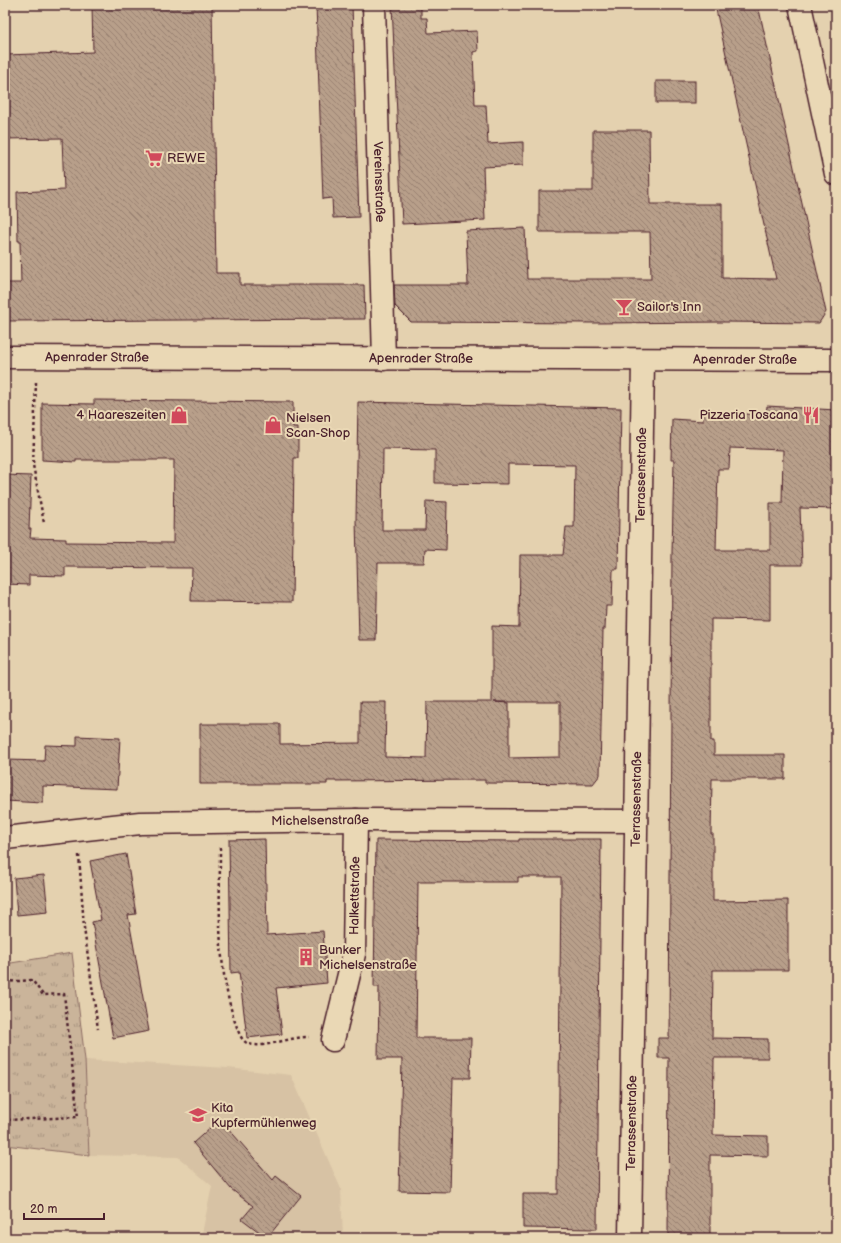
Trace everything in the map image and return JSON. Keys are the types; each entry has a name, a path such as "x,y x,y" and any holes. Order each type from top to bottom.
{"street":[{"name":"Vereinsstraße","path":"374,5 384,359"},
{"path":"800,5 836,174"},
{"name":"Apenrader Straße","path":"5,357 836,360"},
{"name":"Terrassenstraße","path":"630,1238 643,360"},
{"name":"Michelsenstraße","path":"5,838 140,823 356,820 636,821"},
{"name":"Halkettstraße","path":"333,1040 354,954 356,820"}],"path":[{"path":"36,385 34,465 44,523"},
{"path":"220,822 220,923 222,970 233,1016 240,1036 247,1043 256,1046 307,1036 333,1040"},
{"path":"77,830 84,928 98,1029"},
{"path":"5,982 32,980 43,995 64,994 78,1117 5,1120"}],"shaded area":[{"name":"Kita Kupfermühlenweg","path":"85,1060 228,1068 291,1075 341,1189 343,1238 201,1238 212,1186 178,1157 89,1155"}],"green space":[{"path":"72,953 85,1060 89,1155 5,1145 5,964"}],"building":[{"path":"92,5 212,5 216,273 240,273 240,285 364,285 365,319 5,321 5,283 21,283 17,192 64,190 62,138 5,139 5,55 93,52"},
{"path":"316,5 352,5 359,217 333,218 332,198 323,199"},
{"path":"392,5 421,5 421,18 427,18 428,33 477,31 478,51 473,52 475,105 486,105 488,144 523,142 523,165 483,167 485,220 402,224"},
{"path":"715,5 758,5 826,312 819,323 411,322 395,306 394,285 468,285 466,231 525,228 527,279 651,279 650,232 539,232 539,191 593,191 593,130 649,130 650,204 722,204 722,278 776,279"},
{"path":"656,81 695,81 695,103 656,103"},
{"path":"94,400 293,402 293,427 298,427 298,458 294,458 292,602 191,601 192,568 65,567 65,576 29,575 29,585 5,584 5,475 31,476 30,538 66,539 66,542 173,543 174,460 76,460 76,462 42,460 42,403 94,404"},
{"path":"358,402 621,408 618,569 613,569 612,606 606,606 605,629 603,629 600,775 593,784 485,783 485,780 327,781 327,784 200,784 200,724 280,724 280,744 360,743 360,702 386,702 385,757 426,758 427,702 492,702 492,626 519,627 520,555 563,555 566,527 574,527 575,465 508,464 508,484 435,483 435,450 383,449 382,530 425,530 426,501 447,502 446,550 425,549 424,563 378,563 376,640 359,640 356,520","holes":["494,702 560,702 560,757 509,758 509,703"]},
{"path":"767,406 836,410 836,509 800,508 802,565 770,565 770,620 711,619 711,741 714,741 714,755 785,755 785,779 712,779 711,834 713,834 713,901 788,900 788,970 713,970 712,1038 768,1039 768,1058 714,1058 713,1135 768,1136 768,1156 710,1155 710,1238 668,1238 669,1058 658,1058 658,1038 669,1038 674,460 671,460 672,419 703,421 703,412 766,415","holes":["730,448 783,450 782,503 770,503 770,550 716,550 718,469 729,469"]},
{"path":"77,736 120,738 117,789 43,786 43,803 5,801 7,760 44,761 45,745 77,746"},
{"path":"265,839 267,935 323,931 327,983 276,988 282,1034 247,1038 239,972 231,973 229,840"},
{"path":"519,839 601,839 597,1229 523,1228 523,1194 558,1194 561,877 518,877 518,882 418,882 416,1038 471,1038 470,1078 453,1078 450,1192 399,1191 402,1059 378,1059 379,987 374,987 376,840 519,841"},
{"path":"126,854 136,914 128,915 149,1031 113,1038 92,922 101,920 90,861"},
{"path":"44,875 48,912 17,915 14,878"},
{"path":"220,1119 273,1180 276,1176 301,1196 267,1238 242,1219 253,1206 231,1189 193,1143"}],"place":[{"name":"REWE","path":"154,158"},
{"name":"Sailor's Inn","path":"624,307"},
{"name":"4 Haareszeiten","path":"179,415"},
{"name":"Pizzeria Toscana","path":"811,415"},
{"name":"Nielsen Scan-Shop","path":"273,425"},
{"name":"Bunker Michelsenstraße","path":"306,957"},
{"name":"Kita Kupfermühlenweg","path":"198,1115"}]}
